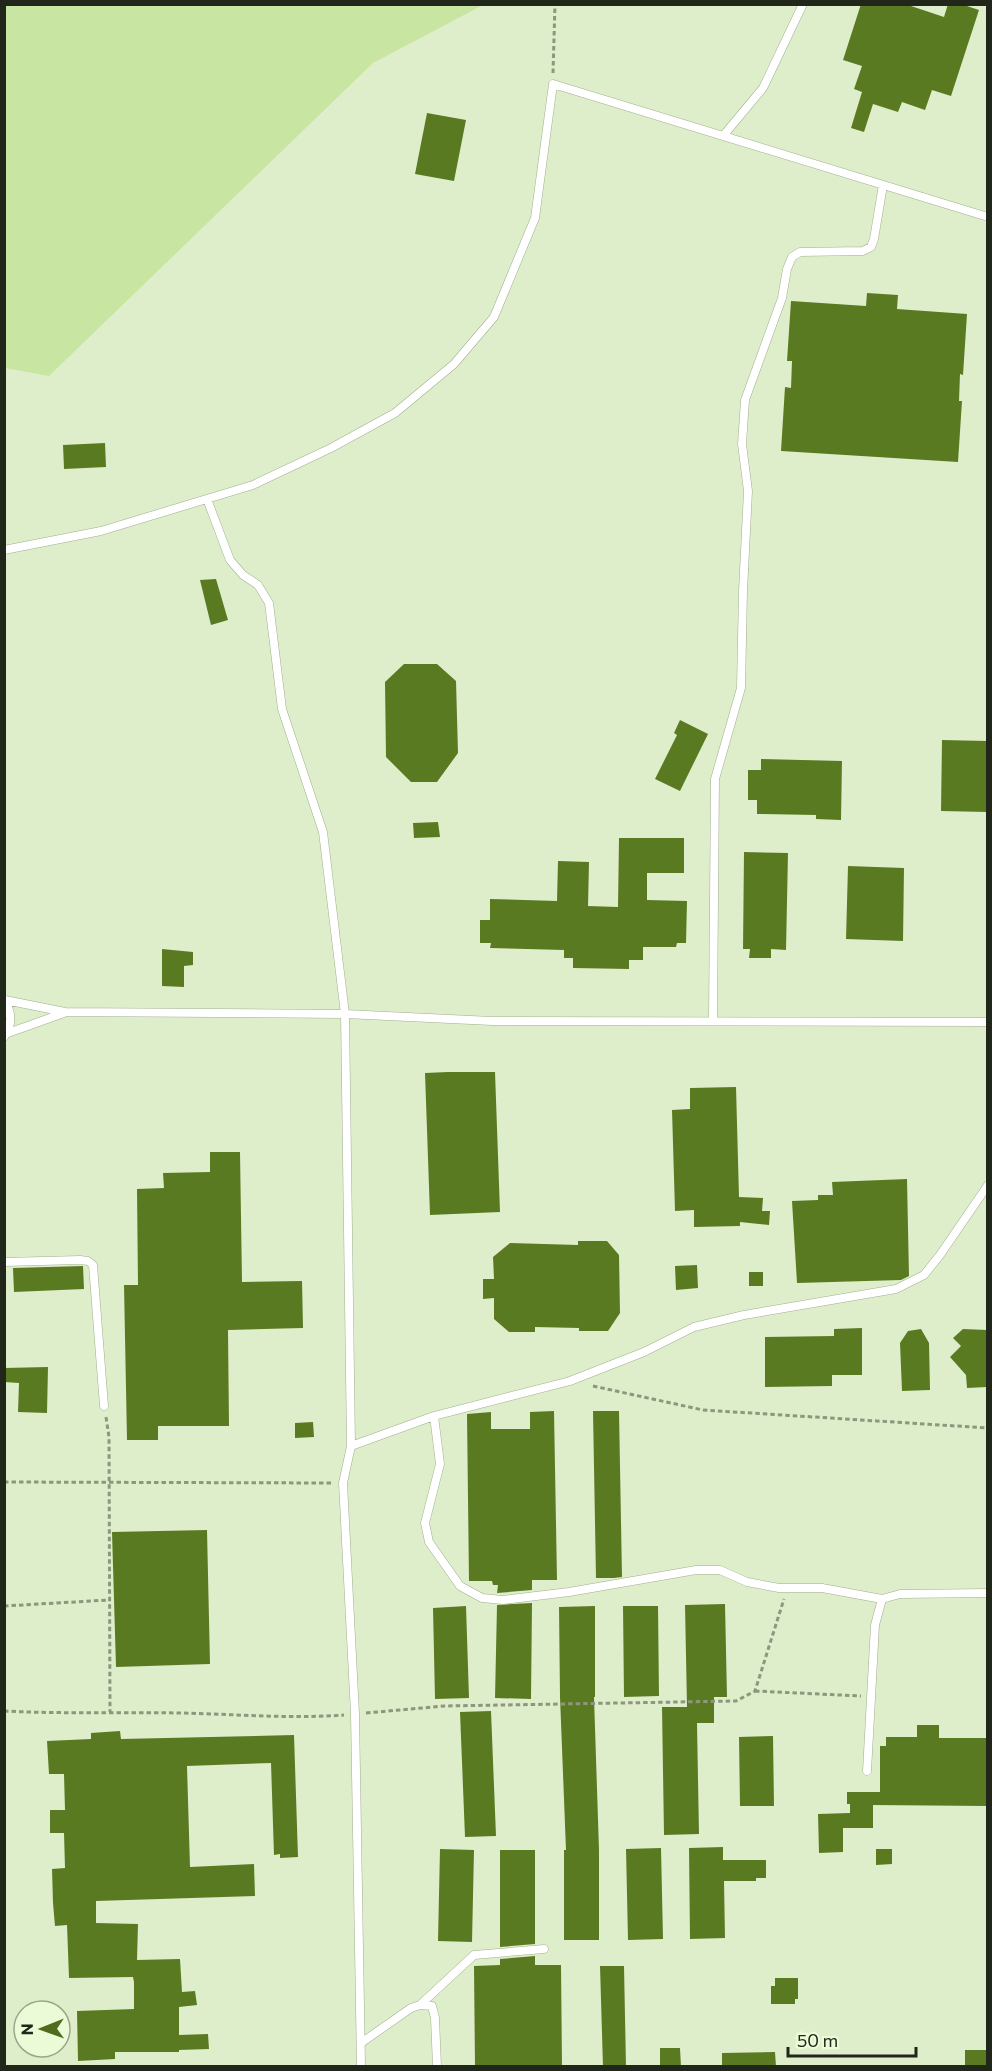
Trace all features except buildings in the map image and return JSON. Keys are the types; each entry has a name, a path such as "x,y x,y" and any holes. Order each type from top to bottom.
{"lane":[{"path":"723,136 763,88 803,4"},
{"path":"4,549 101,531 253,485 331,448 395,413 453,364 494,317 535,218 553,84 987,217"},
{"path":"714,1021 716,779 741,688 748,491 742,444 745,400 782,298 787,269 792,257 800,252 863,251 871,247 878,221 883,185"},
{"path":"207,499 230,560 243,575 258,585 268,603 282,709 322,832 345,1014 351,1446 344,1483 355,1714 361,2067"},
{"path":"5,1000 65,1012 345,1014 492,1021 987,1022"},
{"path":"5,1000 11,1016 6,1035"},
{"path":"6,1035 65,1012"},
{"path":"351,1446 435,1416 570,1381 644,1352 693,1327 777,1309 896,1289 924,1275 987,1185"},
{"path":"4,1262 80,1260 88,1261 93,1265 104,1406"},
{"path":"435,1416 440,1464 425,1523 429,1542 460,1586 482,1598 504,1600 569,1592 696,1570 720,1570 747,1582 787,1588 822,1588 882,1599 900,1594 987,1593"},
{"path":"867,1771 875,1625 882,1599"},
{"path":"420,2005 474,1955 544,1949"},
{"path":"361,2043 411,2008 420,2005 432,2006 435,2018 437,2067"}],"path":[{"path":"553,84 555,4"},
{"path":"592,1386 703,1410 987,1428"},
{"path":"104,1406 109,1437 110,1712"},
{"path":"4,1482 344,1483"},
{"path":"755,1691 787,1588"},
{"path":"4,1606 109,1599"},
{"path":"4,1712 110,1712 307,1718 444,1706 736,1701 755,1691 871,1696"}],"green space":[{"path":"4,5 483,5 373,63 49,376 5,368"}]}
